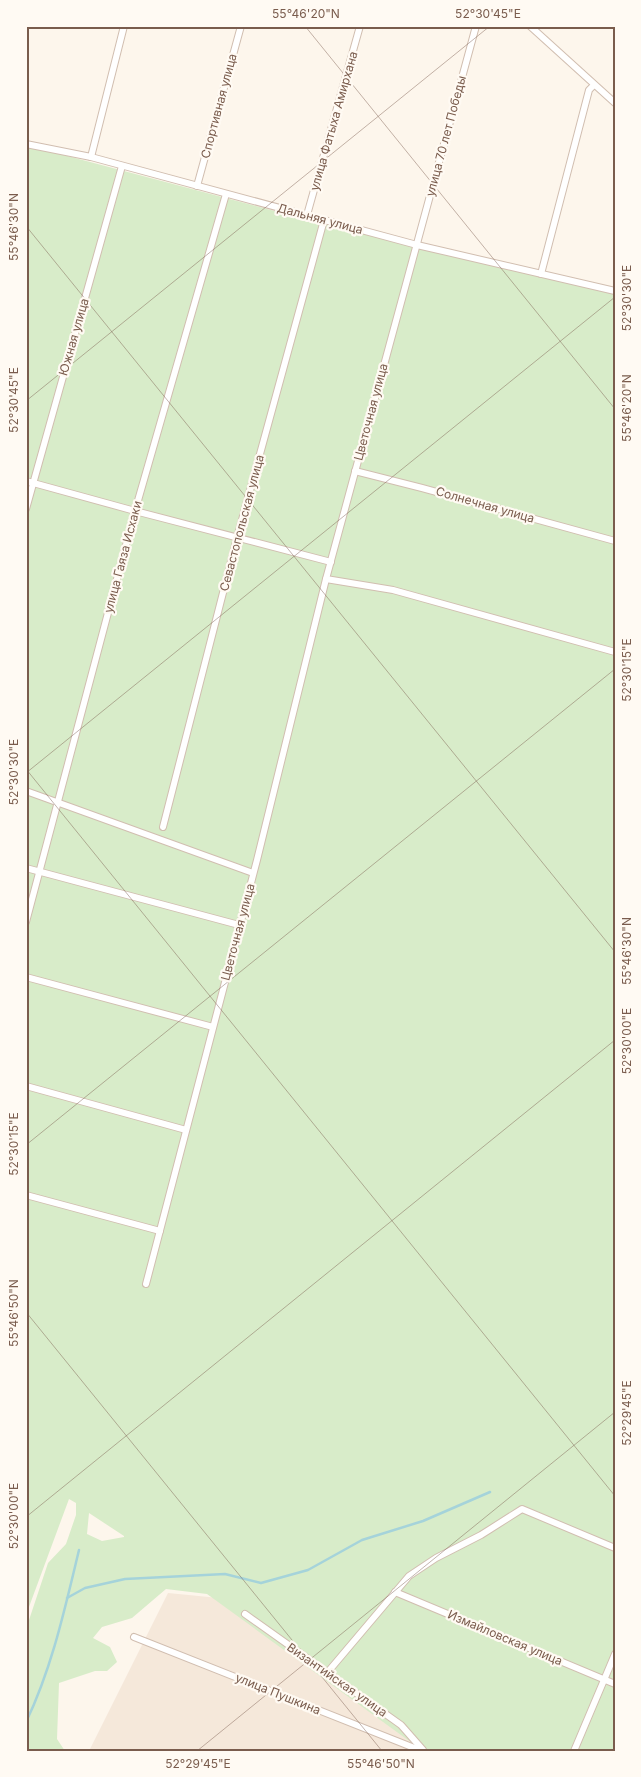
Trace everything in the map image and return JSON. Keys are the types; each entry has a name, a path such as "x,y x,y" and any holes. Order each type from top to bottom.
{"street":[{"path":"91,157 124,26"},
{"name":"Спортивная улица","path":"197,186 240,26"},
{"name":"улица Фатыха Амирхана","path":"307,215 360,26"},
{"name":"улица 70 лет Победы","path":"417,245 476,26"},
{"path":"530,26 615,103"},
{"path":"541,274 589,90 594,85"},
{"name":"Дальняя улица","path":"26,144 91,157 417,245 615,291"},
{"name":"Южная улица","path":"26,509 30,482 122,166"},
{"name":"улица Гаяза Исхаки","path":"26,922 59,803 134,511 226,194"},
{"name":"Севастопольская улица","path":"163,827 237,538 324,220"},
{"name":"Цветочная улица","path":"146,1284 240,925 326,579 417,245"},
{"name":"Солнечная улица","path":"355,471 615,541"},
{"path":"30,482 331,562"},
{"path":"326,579 393,590 615,652"},
{"path":"26,791 253,873"},
{"path":"26,868 240,925"},
{"path":"26,977 213,1027"},
{"path":"26,1086 186,1130"},
{"path":"26,1195 160,1231"},
{"path":"328,1673 409,1576 436,1558 481,1535 522,1509 615,1548"},
{"name":"Измайловская улица","path":"395,1592 615,1684"},
{"name":"Византийская улица","path":"245,1614 401,1725 423,1751"},
{"name":"улица Пушкина","path":"134,1637 423,1751"},
{"path":"574,1751 615,1654"}],"shaded area":[{"path":"168,1593 219,1598 432,1751 89,1751"}],"green space":[{"path":"26,145 339,228 615,291 615,1751 423,1751 207,1594 166,1589 132,1618 102,1627 93,1638 110,1647 117,1662 107,1671 95,1671 59,1683 57,1739 65,1751 26,1751 26,1629 48,1563 66,1544 76,1515 76,1503 69,1499 26,1615","holes":["89,1513 124,1536 102,1541 87,1534"]}],"waterway":[{"path":"67,1598 85,1588 125,1579 225,1574 261,1583 308,1570 362,1540 423,1521 490,1492"},
{"path":"26,1722 51,1659 79,1550"}]}
